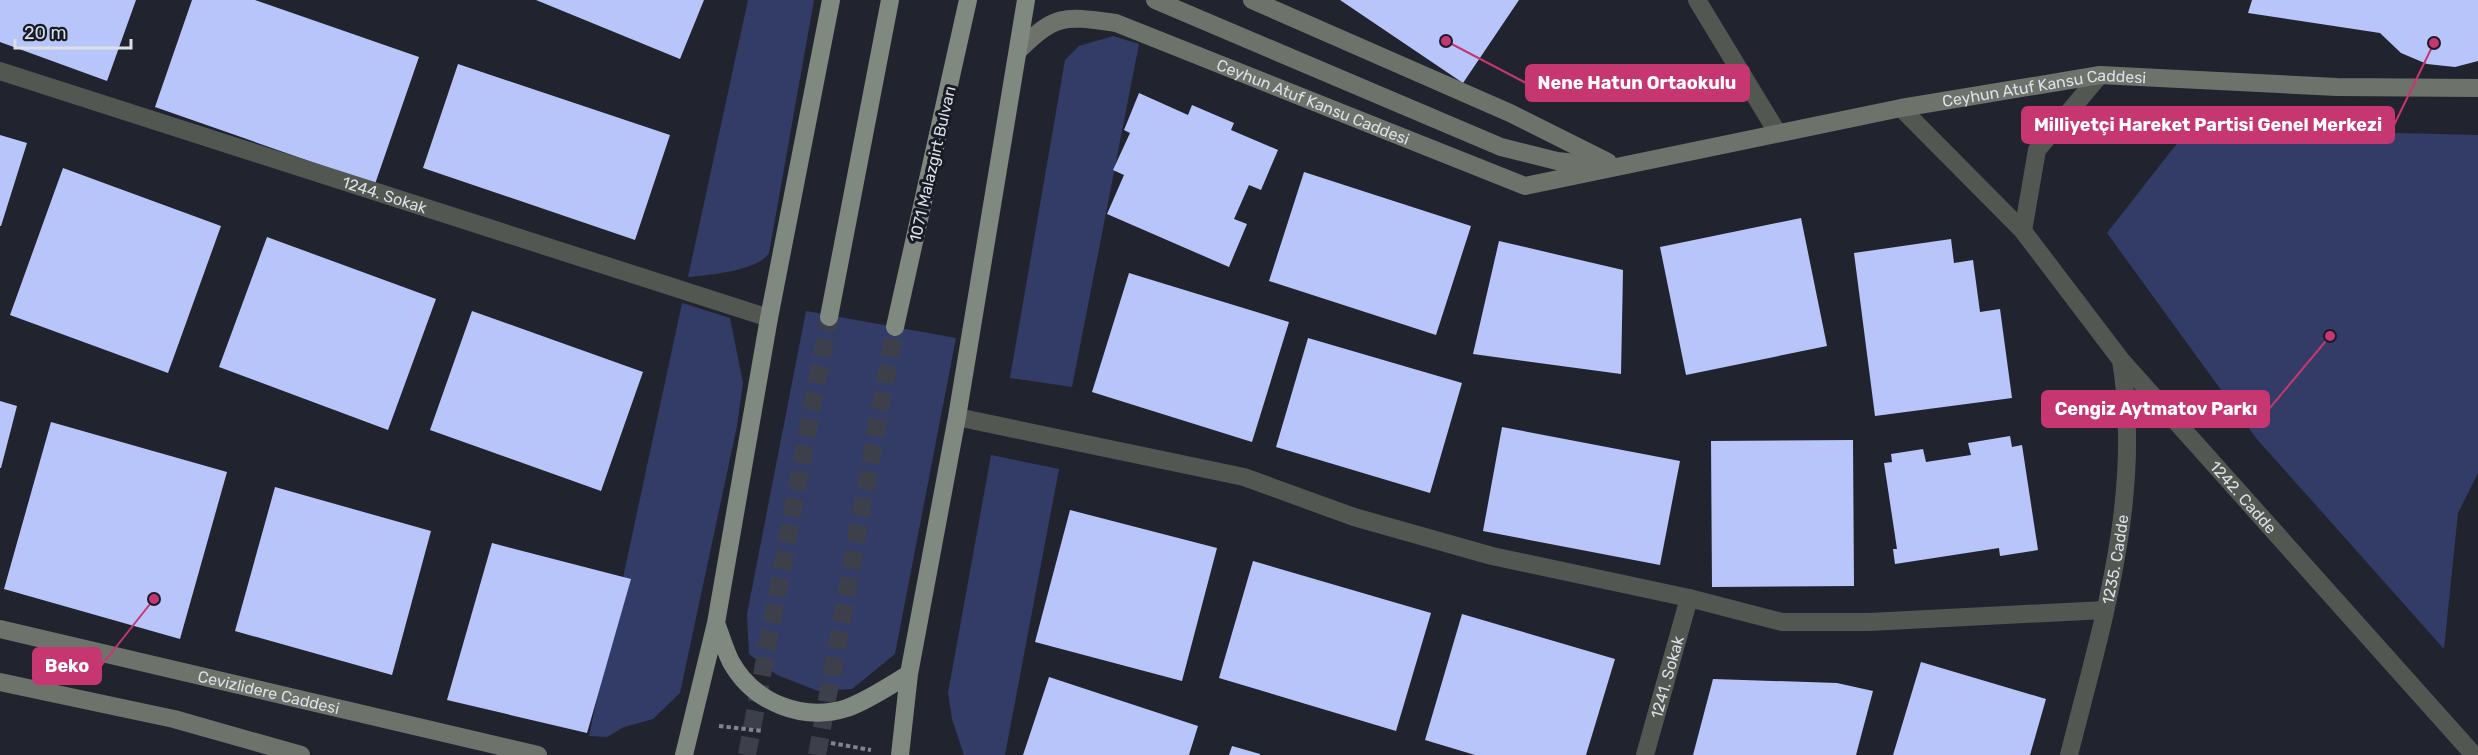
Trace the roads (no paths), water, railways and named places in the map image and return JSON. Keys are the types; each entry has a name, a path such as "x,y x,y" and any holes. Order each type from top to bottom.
{"main road":[{"path":"684,755 716,623 769,318 831,0"},
{"path":"829,317 890,0"},
{"name":"1071 Malazgirt Bulvarı","path":"895,327 968,0"},
{"path":"900,755 909,674 957,417 1026,0"},
{"name":"Ceyhun Atuf Kansu Caddesi","path":"1155,0 1501,147 1557,161 1618,167"},
{"path":"1252,0 1510,113 1618,167"},
{"name":"Ceyhun Atuf Kansu Caddesi","path":"1018,51 1038,32 1068,18 1116,23 1525,186 1901,108 2100,75 2337,87 2478,88"},
{"path":"716,623 731,662 742,677 772,703 788,708 819,712 850,707 909,674"},
{"name":"Cevizlidere Caddesi","path":"0,629 538,755"},
{"path":"0,682 174,719 301,755"}],"street":[{"path":"1697,0 1777,132"},
{"name":"1244. Sokak","path":"0,72 769,318"},
{"path":"2023,231 2037,150 2100,75"},
{"name":"1242. Cadde","path":"1901,108 2023,231 2121,360 2474,755"},
{"name":"1235. Cadde","path":"2069,755 2119,544 2127,477 2128,417 2121,360"},
{"path":"957,417 1244,477 1354,517 1492,556 1689,598 1782,622 1869,622 2105,610"},
{"name":"1241. Sokak","path":"1645,755 1689,598"}],"tunnel":[{"path":"747,755 829,317"},
{"path":"817,755 895,327"}],"place":[{"name":"Nene Hatun Ortaokulu","path":"1446,41"},
{"name":"Milliyetçi Hareket Partisi Genel Merkezi","path":"2434,43"},
{"name":"Cengiz Aytmatov Parkı","path":"2330,336"},
{"name":"Beko","path":"154,599"}]}
